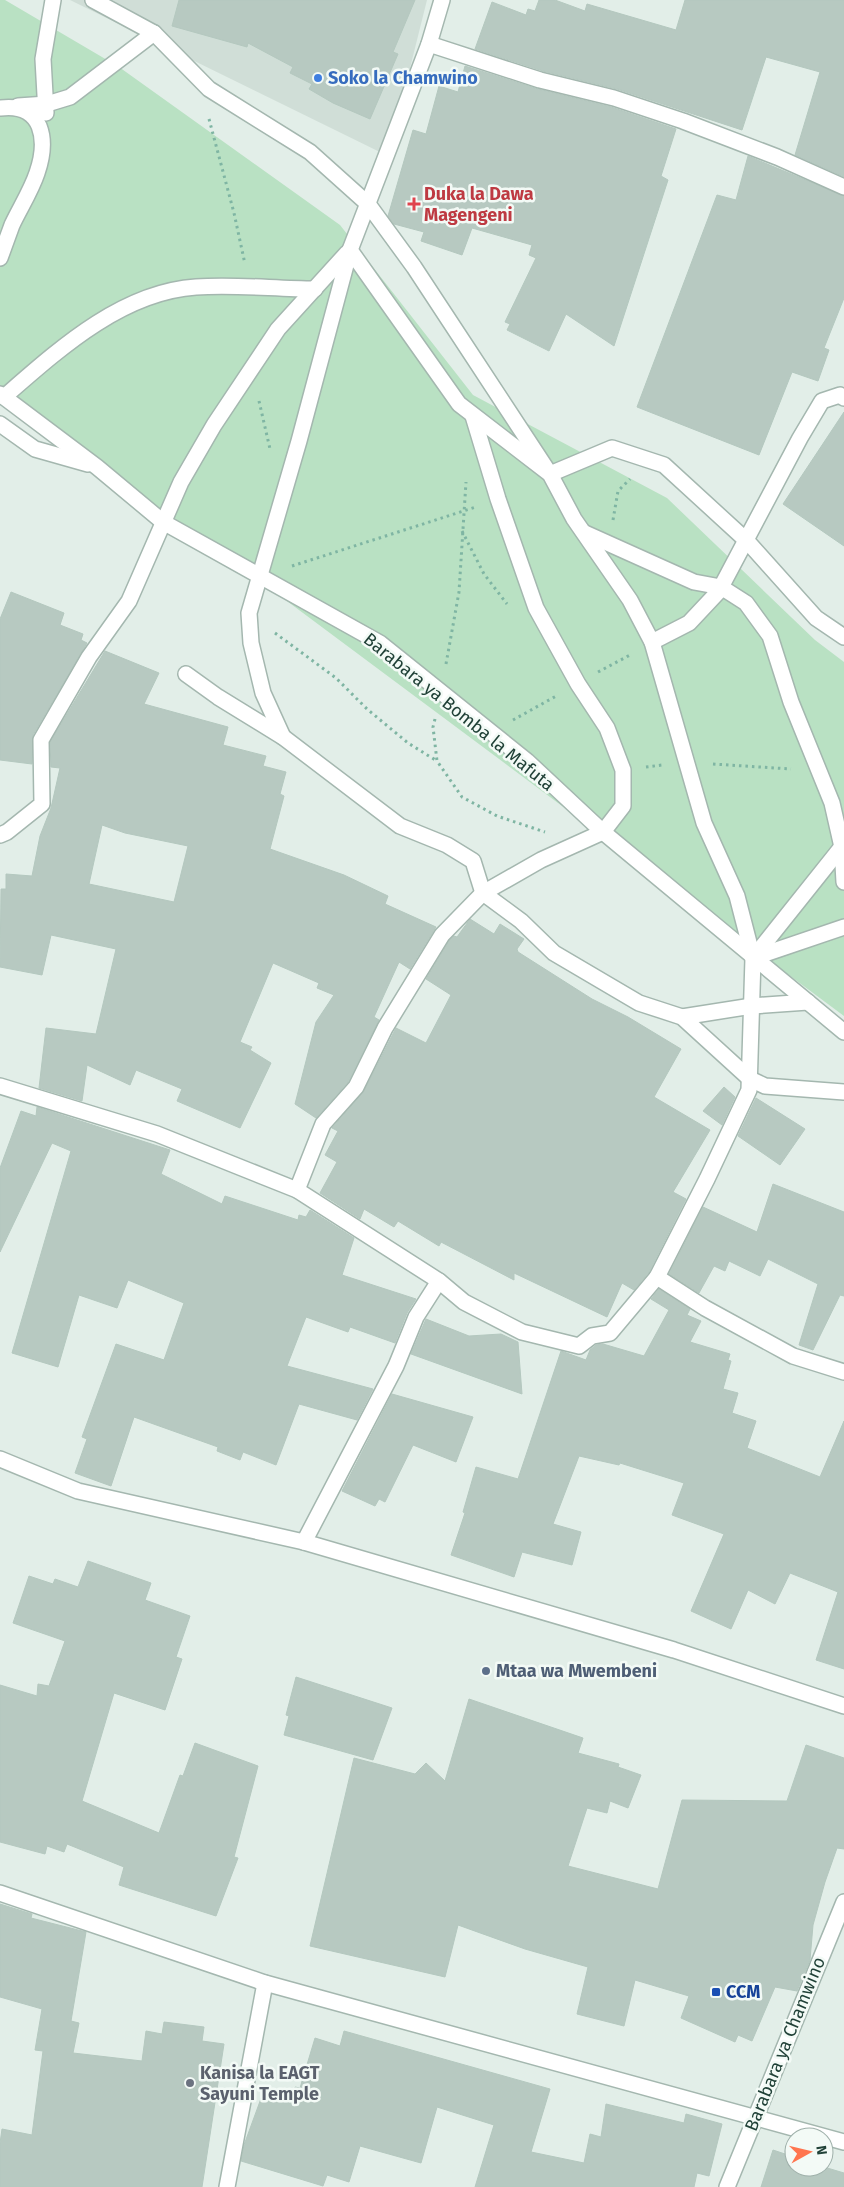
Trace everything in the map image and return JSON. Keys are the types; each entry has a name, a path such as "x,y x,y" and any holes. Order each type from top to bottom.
{"street":[{"path":"0,258 12,226 37,174 43,147 47,104 43,59 53,0"},
{"path":"0,1086 158,1134 297,1190 439,1281 464,1302 522,1332 579,1346 592,1336 610,1333 656,1276 707,1179 749,1090 750,1079 753,958 737,896 704,823 652,642 630,600 584,533 550,474 414,267 368,204 310,152 209,89 154,33 93,0"},
{"path":"283,737 263,693 251,643 249,613 350,250 429,44 442,0"},
{"path":"4,108 47,104 70,97 154,33"},
{"path":"429,44 540,80 614,98 683,121 777,157 844,187"},
{"path":"4,108 30,112 38,121 43,147"},
{"path":"0,835 8,832 42,804 41,740 89,657 129,601 181,482 278,329 350,250"},
{"path":"350,250 459,404 550,474"},
{"path":"2,395 78,336 113,314 148,297 195,287 315,289"},
{"name":"Barabara ya Bomba la Mafuta","path":"2,395 97,467 163,522 380,643 527,761 603,832 844,1032"},
{"path":"652,642 689,623 721,587 800,438 822,401 840,395 844,398"},
{"path":"297,1190 323,1124 356,1088 385,1028 442,935 483,893 542,860 603,832 624,806 623,770 607,728 578,684 536,608 498,499 473,416"},
{"path":"0,424 35,449 97,467"},
{"path":"550,474 612,448 664,464 747,541 816,618 844,637"},
{"path":"584,533 694,582 721,587 746,603 770,636 791,702 832,803 843,846 844,882"},
{"path":"186,674 218,697 283,737 400,826 447,844 473,861 483,893 521,922 554,953 639,1003 682,1017 750,1079 765,1086 844,1092"},
{"path":"753,958 843,846"},
{"path":"753,958 844,928"},
{"path":"682,1017 752,1006 808,1002"},
{"path":"656,1276 705,1308 793,1356 844,1372"},
{"path":"304,1542 396,1366 416,1317 439,1281"},
{"path":"0,1459 78,1491 304,1542 674,1650 844,1706"},
{"path":"0,1893 265,1983 844,2142"},
{"name":"Barabara ya Chamwino","path":"727,2187 754,2116 844,1902"},
{"path":"227,2187 265,1983"}],"path":[{"path":"642,559 613,520 618,491 640,469 664,464"},
{"path":"437,761 433,726 441,693 459,592 467,474"},
{"path":"260,577 371,539 463,512 498,499"},
{"path":"249,613 336,678 367,709 408,743 437,761 462,797 497,816 540,830 575,845"},
{"path":"623,770 687,761 820,772"}],"shaded area":[{"name":"Soko la Chamwino","path":"70,0 427,0 388,156"}],"green space":[{"path":"0,0 5,0 119,67 340,225 473,395 667,498 815,640 844,662 844,1016 232,560 0,394"}],"building":[{"path":"179,0 415,0 393,52 398,54 370,119 333,103 309,89 312,84 290,73 293,67 248,43 247,47 172,26"},
{"path":"539,0 555,0 585,11 587,4 676,30 685,0 844,0 844,177 795,155 820,72 766,57 742,130 617,89 543,71 475,49 492,2 526,15 528,9 535,11"},
{"path":"465,66 538,89 611,107 676,129 661,176 668,180 614,346 566,314 549,351 507,330 510,324 505,322 536,258 529,255 532,245 472,228 462,255 421,241 424,232 394,224 388,216 413,130 426,134 439,86 458,92"},
{"path":"748,156 844,196 844,298 824,348 829,350 818,381 792,372 759,455 637,407 717,195 736,200"},
{"path":"844,412 844,546 783,504"},
{"path":"11,592 64,613 60,625 83,634 81,640 87,643 33,735 32,764 0,760 0,619"},
{"path":"105,651 159,673 144,704 228,727 223,745 266,756 263,766 286,772 280,794 284,796 270,849 344,875 388,896 385,904 436,927 410,969 399,962 374,1017 379,1020 348,1082 316,1118 295,1104 316,1022 334,995 317,988 319,983 273,963 240,1042 252,1047 250,1050 271,1063 240,1128 177,1101 182,1089 136,1070 130,1085 87,1065 82,1101 39,1088 46,1028 96,1034 116,949 51,935 42,975 0,967 1,889 6,889 6,874 32,876 40,836 51,808 60,768 51,767 50,742","holes":["102,825 125,833 188,846 174,902 89,884"]},
{"path":"470,919 494,934 500,924 524,939 517,949 518,952 592,999 628,1017 681,1049 654,1097 710,1130 673,1192 686,1199 649,1272 634,1290 622,1283 607,1317 514,1273 514,1280 441,1242 439,1246 398,1221 394,1227 364,1209 360,1219 320,1193 337,1162 325,1155 338,1131 332,1128 364,1091 396,1028 426,1043 451,995 426,979 449,941 454,936 457,937"},
{"path":"724,1087 735,1097 722,1125 703,1111"},
{"path":"756,1098 805,1129 780,1165 738,1136"},
{"path":"37,1107 170,1150 161,1174 222,1204 225,1196 298,1220 299,1215 306,1217 310,1210 354,1238 342,1275 416,1299 407,1313 395,1343 350,1327 348,1332 306,1317 287,1366 373,1389 357,1420 299,1404 276,1465 243,1452 240,1460 217,1451 218,1447 134,1417 111,1486 75,1473 87,1439 82,1437 116,1344 164,1360 184,1303 128,1280 117,1308 79,1295 58,1367 12,1353 71,1151 52,1143 0,1252 0,1168 21,1111 36,1116"},
{"path":"773,1184 844,1212 844,1296 840,1295 813,1350 799,1345 818,1284 768,1259 760,1276 729,1261 725,1271 714,1266 699,1293 669,1274 703,1207 757,1232"},
{"path":"659,1289 690,1309 687,1315 701,1321 690,1342 730,1354 728,1360 731,1361 723,1389 738,1393 732,1413 756,1421 747,1448 820,1477 844,1421 844,1669 816,1660 838,1592 790,1573 775,1604 748,1590 731,1629 691,1611 724,1534 672,1515 684,1483 620,1463 619,1465 579,1456 553,1524 581,1532 572,1565 522,1552 514,1577 451,1555 465,1513 463,1512 476,1467 518,1479 561,1351 586,1360 590,1350 596,1345 603,1344 644,1356 669,1310 651,1299"},
{"path":"426,1319 469,1336 501,1334 518,1342 522,1394 411,1354"},
{"path":"392,1394 473,1417 456,1462 413,1445 385,1502 379,1499 375,1506 342,1491"},
{"path":"88,1561 151,1583 145,1600 190,1616 176,1657 182,1659 165,1710 114,1693 82,1801 159,1833 180,1775 183,1776 195,1743 258,1766 234,1857 238,1858 216,1916 119,1885 124,1867 67,1844 64,1852 47,1846 45,1854 0,1842 0,1685 37,1696 38,1684 49,1686 65,1641 13,1623 29,1576 53,1584 55,1579 78,1587"},
{"path":"296,1677 392,1708 373,1760 284,1735 289,1716 286,1715"},
{"path":"469,1699 583,1738 578,1753 619,1764 618,1767 641,1775 628,1808 610,1801 607,1813 587,1808 568,1866 658,1889 682,1800 787,1801 806,1745 844,1758 844,1849 837,1848 825,1882 813,1925 810,1960 797,1991 775,1987 752,2041 738,2035 735,2042 681,2018 689,1996 635,1980 624,2026 577,2014 588,1967 525,1949 458,1925 445,1977 310,1946 354,1758 415,1774 426,1763 445,1781"},
{"path":"0,1904 32,1914 31,1918 86,1932 71,2021 79,2023 73,2053 142,2061 146,2031 162,2034 164,2022 204,2027 202,2041 224,2044 202,2187 0,2187 0,2143 2,2129 32,2135 43,2051 35,2050 42,2009 0,1997"},
{"path":"344,2031 550,2089 531,2152 584,2163 590,2134 601,2137 606,2104 684,2123 686,2114 722,2124 709,2176 697,2173 694,2187 475,2187 494,2125 437,2107 421,2163 360,2146 349,2182 327,2175 323,2186 241,2161 244,2145 263,2093 290,2103 295,2087 300,2088 315,2038 340,2046"},
{"path":"773,2150 784,2154 784,2177 834,2177 834,2170 844,2173 844,2187 761,2187"}],"place":[{"name":"Soko la Chamwino","path":"318,78"},
{"name":"Duka la Dawa Magengeni","path":"414,204"},
{"name":"Mtaa wa Mwembeni","path":"486,1671"},
{"name":"CCM","path":"716,1992"},
{"name":"Kanisa la EAGT Sayuni Temple","path":"190,2083"}]}
